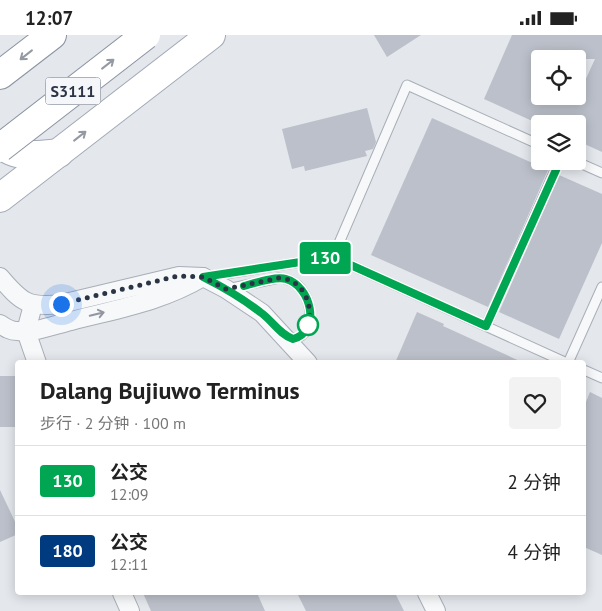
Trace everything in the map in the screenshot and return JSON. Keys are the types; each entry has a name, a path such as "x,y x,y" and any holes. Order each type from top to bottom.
{"main road":[{"path":"0,75 52,35"},
{"name":"S3111","path":"0,146 146,35"},
{"path":"0,198 211,35"},
{"path":"0,146 8,151 33,156 59,153"}],"street":[{"path":"0,277 17,296 33,305 45,306 61,304 178,276 203,277 226,289 262,313 286,336 306,360"},
{"path":"0,324 8,329 26,331 156,300 181,290 203,277"},
{"path":"33,305 26,331 36,360"},
{"path":"123,595 130,611"},
{"path":"428,595 436,611"}],"lane":[{"path":"333,257 407,85 531,141"},
{"path":"586,166 602,173"},
{"path":"486,326 556,170"},
{"path":"203,277 333,257 561,360"},
{"path":"226,289 279,278 296,284 309,303 310,319 308,327 299,338 293,339 286,336"},
{"path":"569,360 602,287"},
{"path":"586,371 602,378"}],"building":[{"path":"374,35 421,35 387,57"},
{"path":"512,35 602,35 602,152 586,145 586,115 531,115 531,120 484,99"},
{"path":"367,108 376,142 373,149 365,151 367,156 305,171 304,166 292,169 282,129"},
{"path":"432,118 531,162 531,170 548,170 488,307 371,255"},
{"path":"559,175 602,194 602,243 559,339 499,312"},
{"path":"417,312 517,360 396,360"},
{"path":"0,376 15,376 15,427 0,427"},
{"path":"590,392 602,398 602,555 586,548 586,402"},
{"path":"0,490 15,522 15,535 0,542"},
{"path":"144,595 258,595 265,611 151,611"},
{"path":"298,595 396,595 404,611 306,611"}],"bus line":[{"name":"130","path":"244,286 279,278 296,284 301,289 309,303 310,319 304,334 299,338 293,339 286,336 262,313 226,289 203,277 333,257 486,326 556,170"}],"route":[{"path":"61,304 178,276 203,277 226,289 279,278 296,284 306,296 310,310 308,327 308,325"}]}
